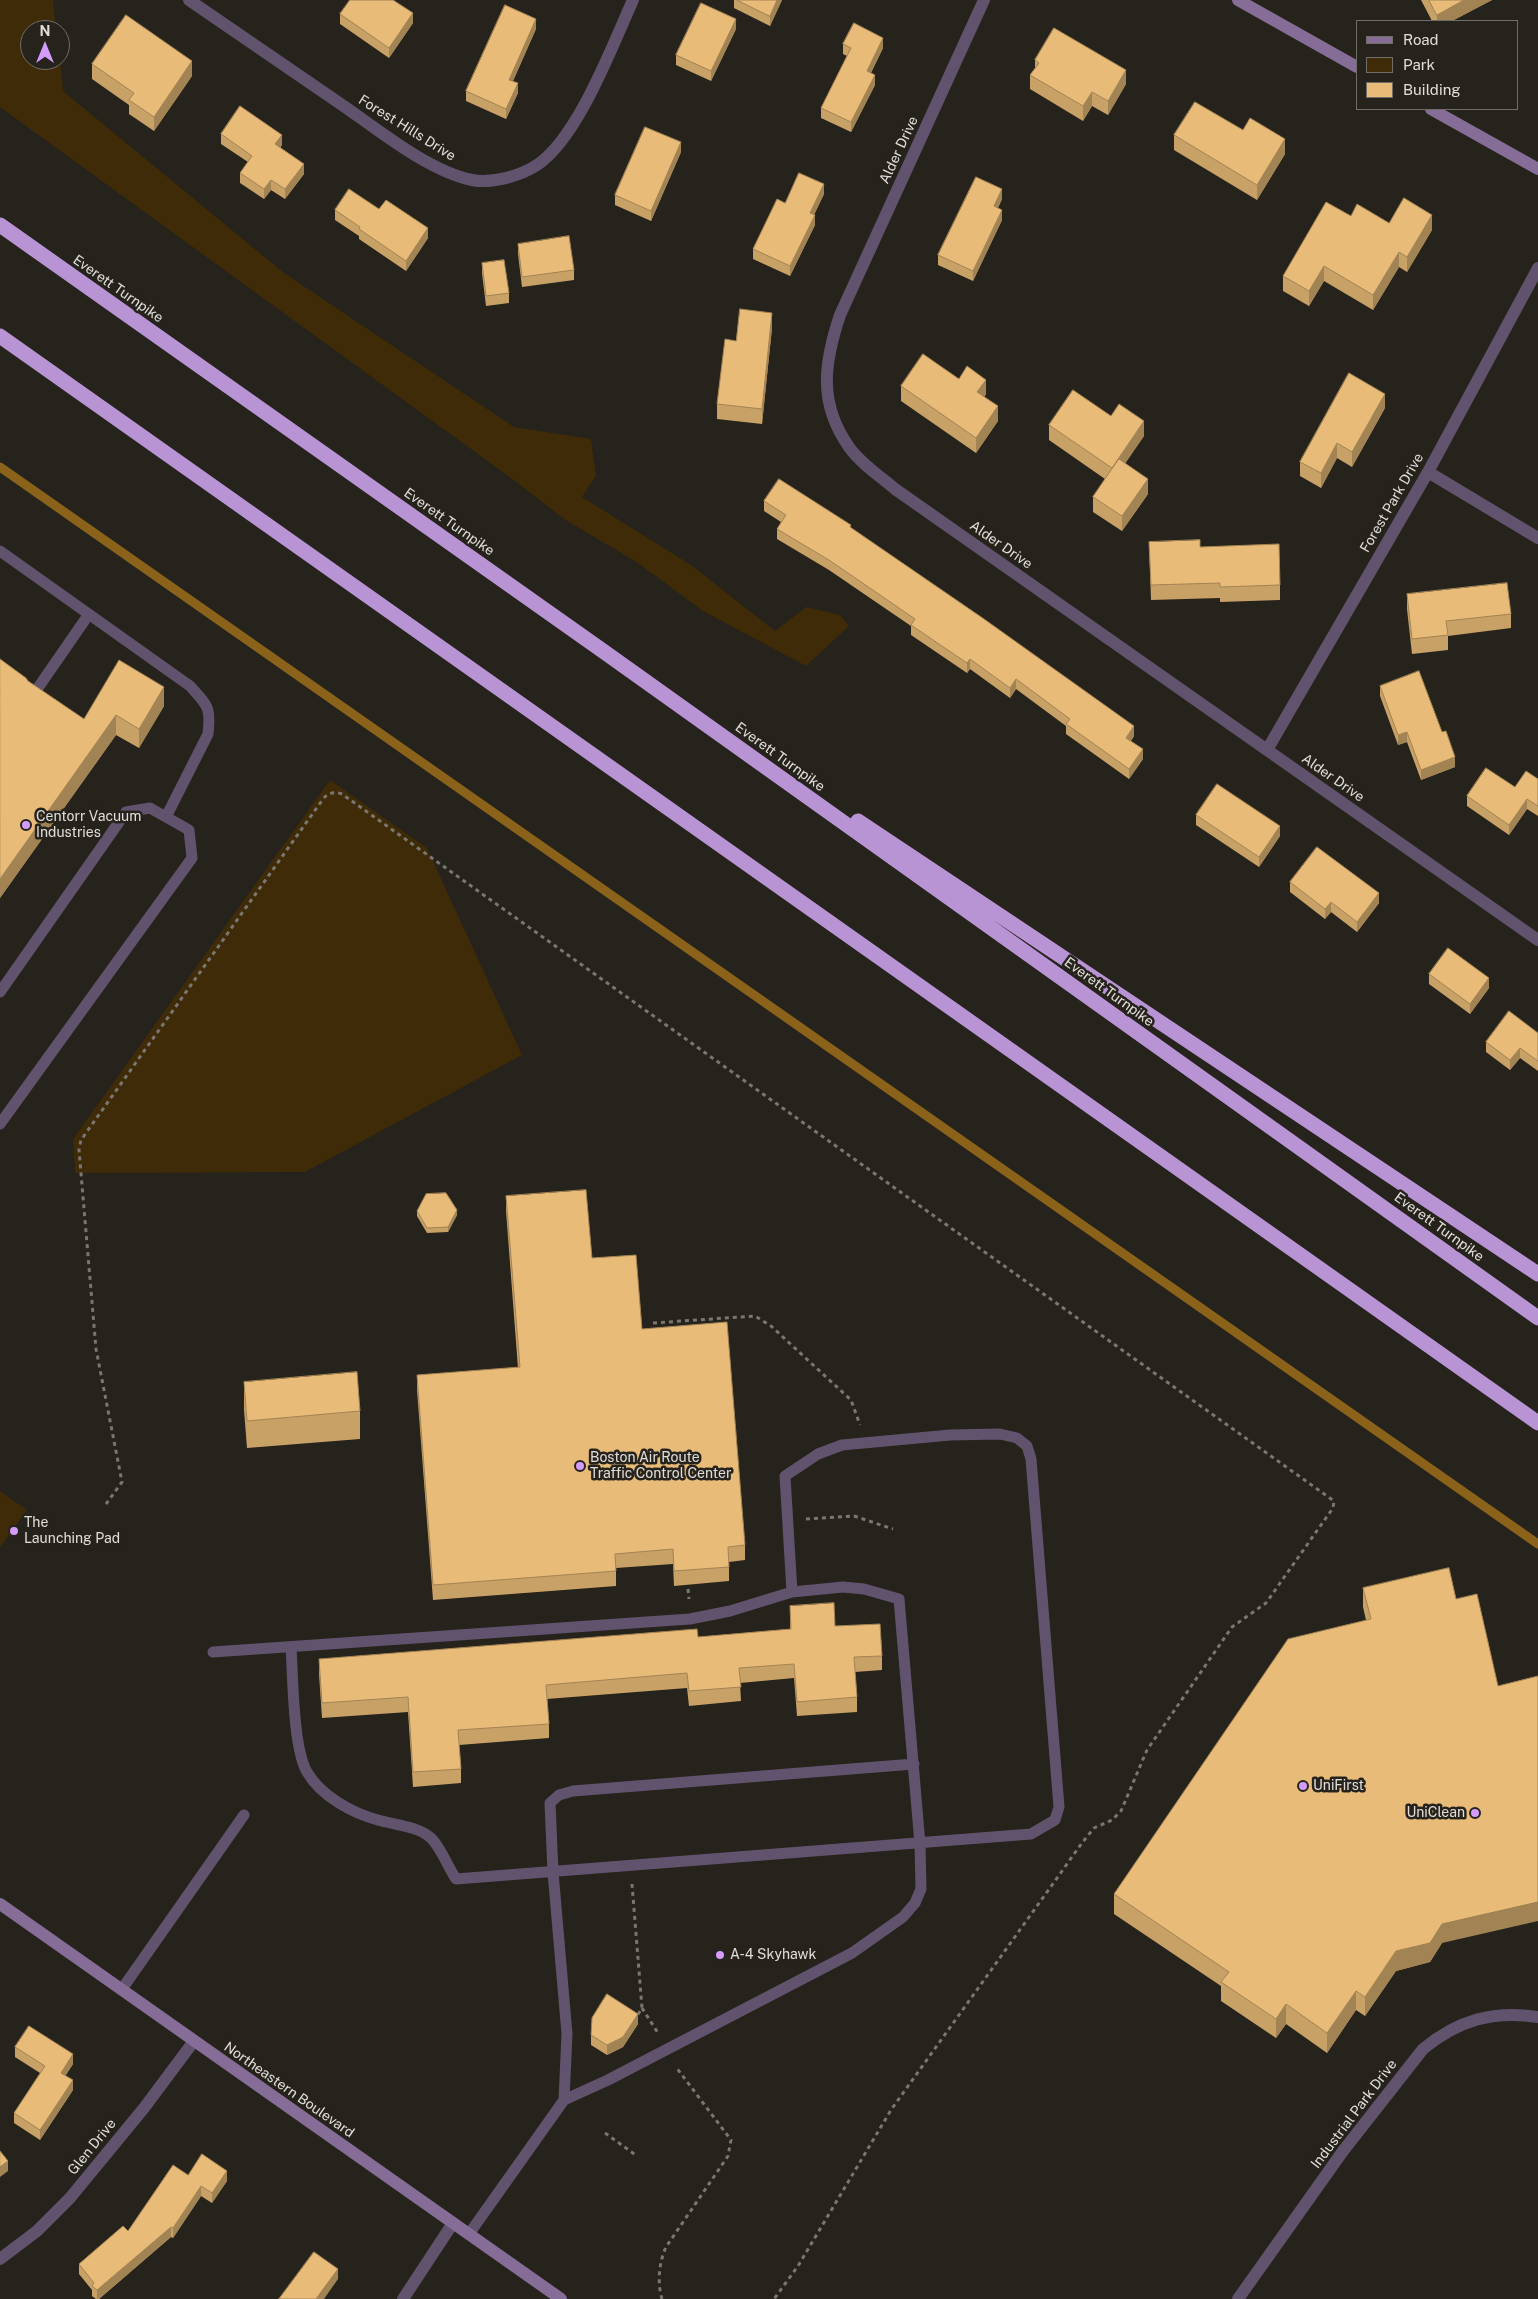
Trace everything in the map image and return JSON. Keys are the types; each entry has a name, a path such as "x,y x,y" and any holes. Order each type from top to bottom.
{"highway":[{"name":"Everett Turnpike","path":"0,225 603,651 1538,1318"},
{"path":"0,336 1538,1423"},
{"path":"603,651 1538,1274"}],"street":[{"name":"Forest Hills Drive","path":"188,0 388,137 442,171 473,181 506,179 530,169 537,165 562,141 581,112 633,0"},
{"name":"Alder Drive","path":"984,0 840,315 830,346 825,378 830,411 850,448 895,489 1538,940"},
{"path":"1238,0 1356,66"},
{"path":"1433,110 1538,169"},
{"name":"Forest Park Drive","path":"1267,750 1428,472 1538,268"},
{"path":"1428,472 1538,538"},
{"name":"Northeastern Boulevard","path":"0,1904 561,2299"},
{"name":"Industrial Park Drive","path":"1238,2299 1343,2151 1423,2049 1440,2035 1460,2025 1490,2016 1516,2014 1538,2017"},
{"name":"Glen Drive","path":"0,2259 36,2231 70,2198 144,2108 194,2041"},
{"path":"403,2299 453,2223"}],"lane":[{"path":"0,551 190,686 208,705 210,720 208,734 166,817"},
{"path":"34,695 89,614"},
{"path":"0,992 126,812 150,808 189,830 192,858 0,1124"},
{"path":"291,1647 296,1724 300,1752 306,1771 320,1789 345,1806 378,1820 414,1829 432,1839 456,1879 1031,1834 1055,1820 1059,1807 1031,1459 1027,1446 1017,1438 1000,1434 950,1435 842,1445 818,1454 785,1476 792,1592"},
{"path":"213,1652 699,1618 730,1611 792,1592 843,1587 864,1589 899,1599 920,1844 921,1889 915,1903 903,1917 879,1936 852,1953 667,2050 564,2100 469,2234"},
{"path":"564,2100 567,2034 553,1872 550,1803 559,1795 573,1791 914,1764"},
{"path":"122,1989 244,1815"}],"path":[{"path":"106,1504 122,1482 96,1349 80,1150 81,1140 323,799 327,795 337,792 988,1252 1334,1501 1333,1508 1266,1602 1232,1628 1147,1750 1121,1811 1112,1820 1094,1828 1082,1843 891,2110 798,2266 774,2299"},
{"path":"652,1323 755,1316 771,1326 851,1400 860,1422 863,1443"},
{"path":"807,1519 854,1516 893,1529"},
{"path":"634,1906 642,2008 659,2035"},
{"path":"634,2021 642,2008"},
{"path":"662,2299 660,2292 660,2259 666,2247 728,2156 731,2147 731,2140 675,2065"},
{"path":"605,2133 637,2156"}],"green space":[{"path":"0,0 53,0 55,20 20,20 20,70 61,70 63,91 284,273 514,427 591,439 596,476 582,497 691,565 775,631 806,607 840,615 849,626 806,666 703,611 638,563 564,519 515,481 0,107"},
{"path":"330,780 427,848 522,1055 305,1172 75,1173 73,1139"},
{"path":"0,1491 27,1510 0,1547"}],"building":[{"path":"350,0 393,0 413,13 389,48 340,14"},
{"path":"737,0 777,0 770,16"},
{"path":"1429,0 1464,0 1437,15"},
{"path":"701,3 736,19 711,71 676,55"},
{"path":"505,5 536,19 509,80 518,83 506,109 466,91"},
{"path":"126,15 192,61 154,117 129,100 134,93 92,64"},
{"path":"854,23 883,38 867,71 875,75 851,122 821,108 851,48 843,44"},
{"path":"1054,28 1126,70 1108,101 1092,92 1083,106 1030,75 1039,63 1035,60"},
{"path":"1195,102 1243,130 1250,118 1285,139 1257,185 1174,135"},
{"path":"240,106 282,135 275,144 304,164 285,189 271,180 264,189 240,173 252,156 221,134"},
{"path":"645,127 681,142 651,211 615,195"},
{"path":"799,173 824,184 810,213 815,215 790,266 753,249 777,199 785,203"},
{"path":"976,177 1002,189 994,206 1002,210 973,271 938,255"},
{"path":"349,189 379,209 386,200 428,228 406,261 335,210"},
{"path":"1404,198 1432,215 1407,257 1399,252 1373,295 1324,266 1309,291 1283,276 1326,202 1351,216 1357,204 1389,223"},
{"path":"569,236 574,270 522,277 518,244"},
{"path":"504,260 509,293 486,296 482,263"},
{"path":"740,309 772,313 762,409 717,404 725,339 736,341"},
{"path":"923,354 959,379 967,366 986,380 977,392 998,406 976,438 901,386"},
{"path":"1349,373 1385,394 1352,452 1337,443 1321,473 1300,462"},
{"path":"1073,390 1111,416 1119,404 1144,421 1112,468 1049,425"},
{"path":"1119,459 1148,479 1122,516 1093,497"},
{"path":"779,479 851,525 850,527 984,619 1134,726 1126,738 1143,749 1129,769 1066,724 1070,719 1016,679 1010,688 970,659 967,663 911,625 915,619 829,560 777,529 786,515 764,501"},
{"path":"1200,540 1200,547 1279,544 1280,585 1220,587 1220,583 1151,585 1149,542"},
{"path":"1507,583 1511,614 1446,621 1448,635 1412,639 1407,594"},
{"name":"Centorr Vacuum Industries","path":"0,659 28,681 84,719 119,660 164,687 139,729 116,715 0,879"},
{"path":"1419,671 1442,732 1446,731 1455,757 1421,770 1407,732 1398,735 1380,686"},
{"path":"1486,768 1515,787 1526,771 1538,779 1538,806 1527,799 1509,825 1467,796"},
{"path":"1217,784 1280,826 1259,857 1196,815"},
{"path":"1317,847 1379,893 1357,922 1331,902 1325,909 1290,882"},
{"path":"1448,948 1489,978 1470,1004 1429,974"},
{"path":"1509,1011 1538,1033 1538,1061 1520,1048 1510,1060 1486,1042"},
{"name":"Boston Air Route Traffic Control Center","path":"586,1190 592,1258 636,1255 642,1329 727,1322 745,1545 728,1547 729,1567 674,1571 673,1549 615,1554 616,1571 433,1585 417,1375 520,1367 506,1196"},
{"path":"446,1193 457,1210 448,1227 427,1228 417,1211 426,1194"},
{"path":"357,1372 360,1411 247,1421 244,1382"},
{"name":"UniFirst","path":"1449,1568 1456,1599 1477,1594 1498,1686 1538,1676 1538,1902 1442,1924 1430,1943 1396,1951 1365,1997 1356,1991 1327,2033 1286,2004 1276,2019 1221,1982 1229,1972 1114,1894 1288,1639 1371,1619 1363,1588"},
{"path":"834,1603 835,1626 880,1624 882,1656 854,1657 857,1697 797,1702 794,1664 739,1668 741,1687 689,1691 687,1673 546,1685 549,1724 458,1730 461,1769 413,1772 408,1697 322,1703 319,1659 697,1629 698,1637 791,1629 790,1606"},
{"path":"607,1994 638,2014 623,2037 607,2045 591,2035 592,2018"},
{"path":"29,2026 73,2054 61,2073 73,2080 40,2130 14,2113 45,2066 15,2047"},
{"path":"0,2151 8,2161 0,2167"},
{"path":"202,2154 227,2171 212,2193 201,2186 173,2228 171,2227 97,2290 92,2286 94,2283 79,2264 123,2226 128,2231 173,2165 188,2175"},
{"path":"314,2252 338,2269 316,2299 279,2299"}],"waterway":[{"path":"0,467 1538,1544"}],"place":[{"name":"Centorr Vacuum Industries","path":"26,825"},
{"name":"Boston Air Route Traffic Control Center","path":"580,1466"},
{"name":"The Launching Pad","path":"14,1531"},
{"name":"UniFirst","path":"1303,1786"},
{"name":"UniClean","path":"1475,1813"},
{"name":"A-4 Skyhawk","path":"720,1955"}]}
